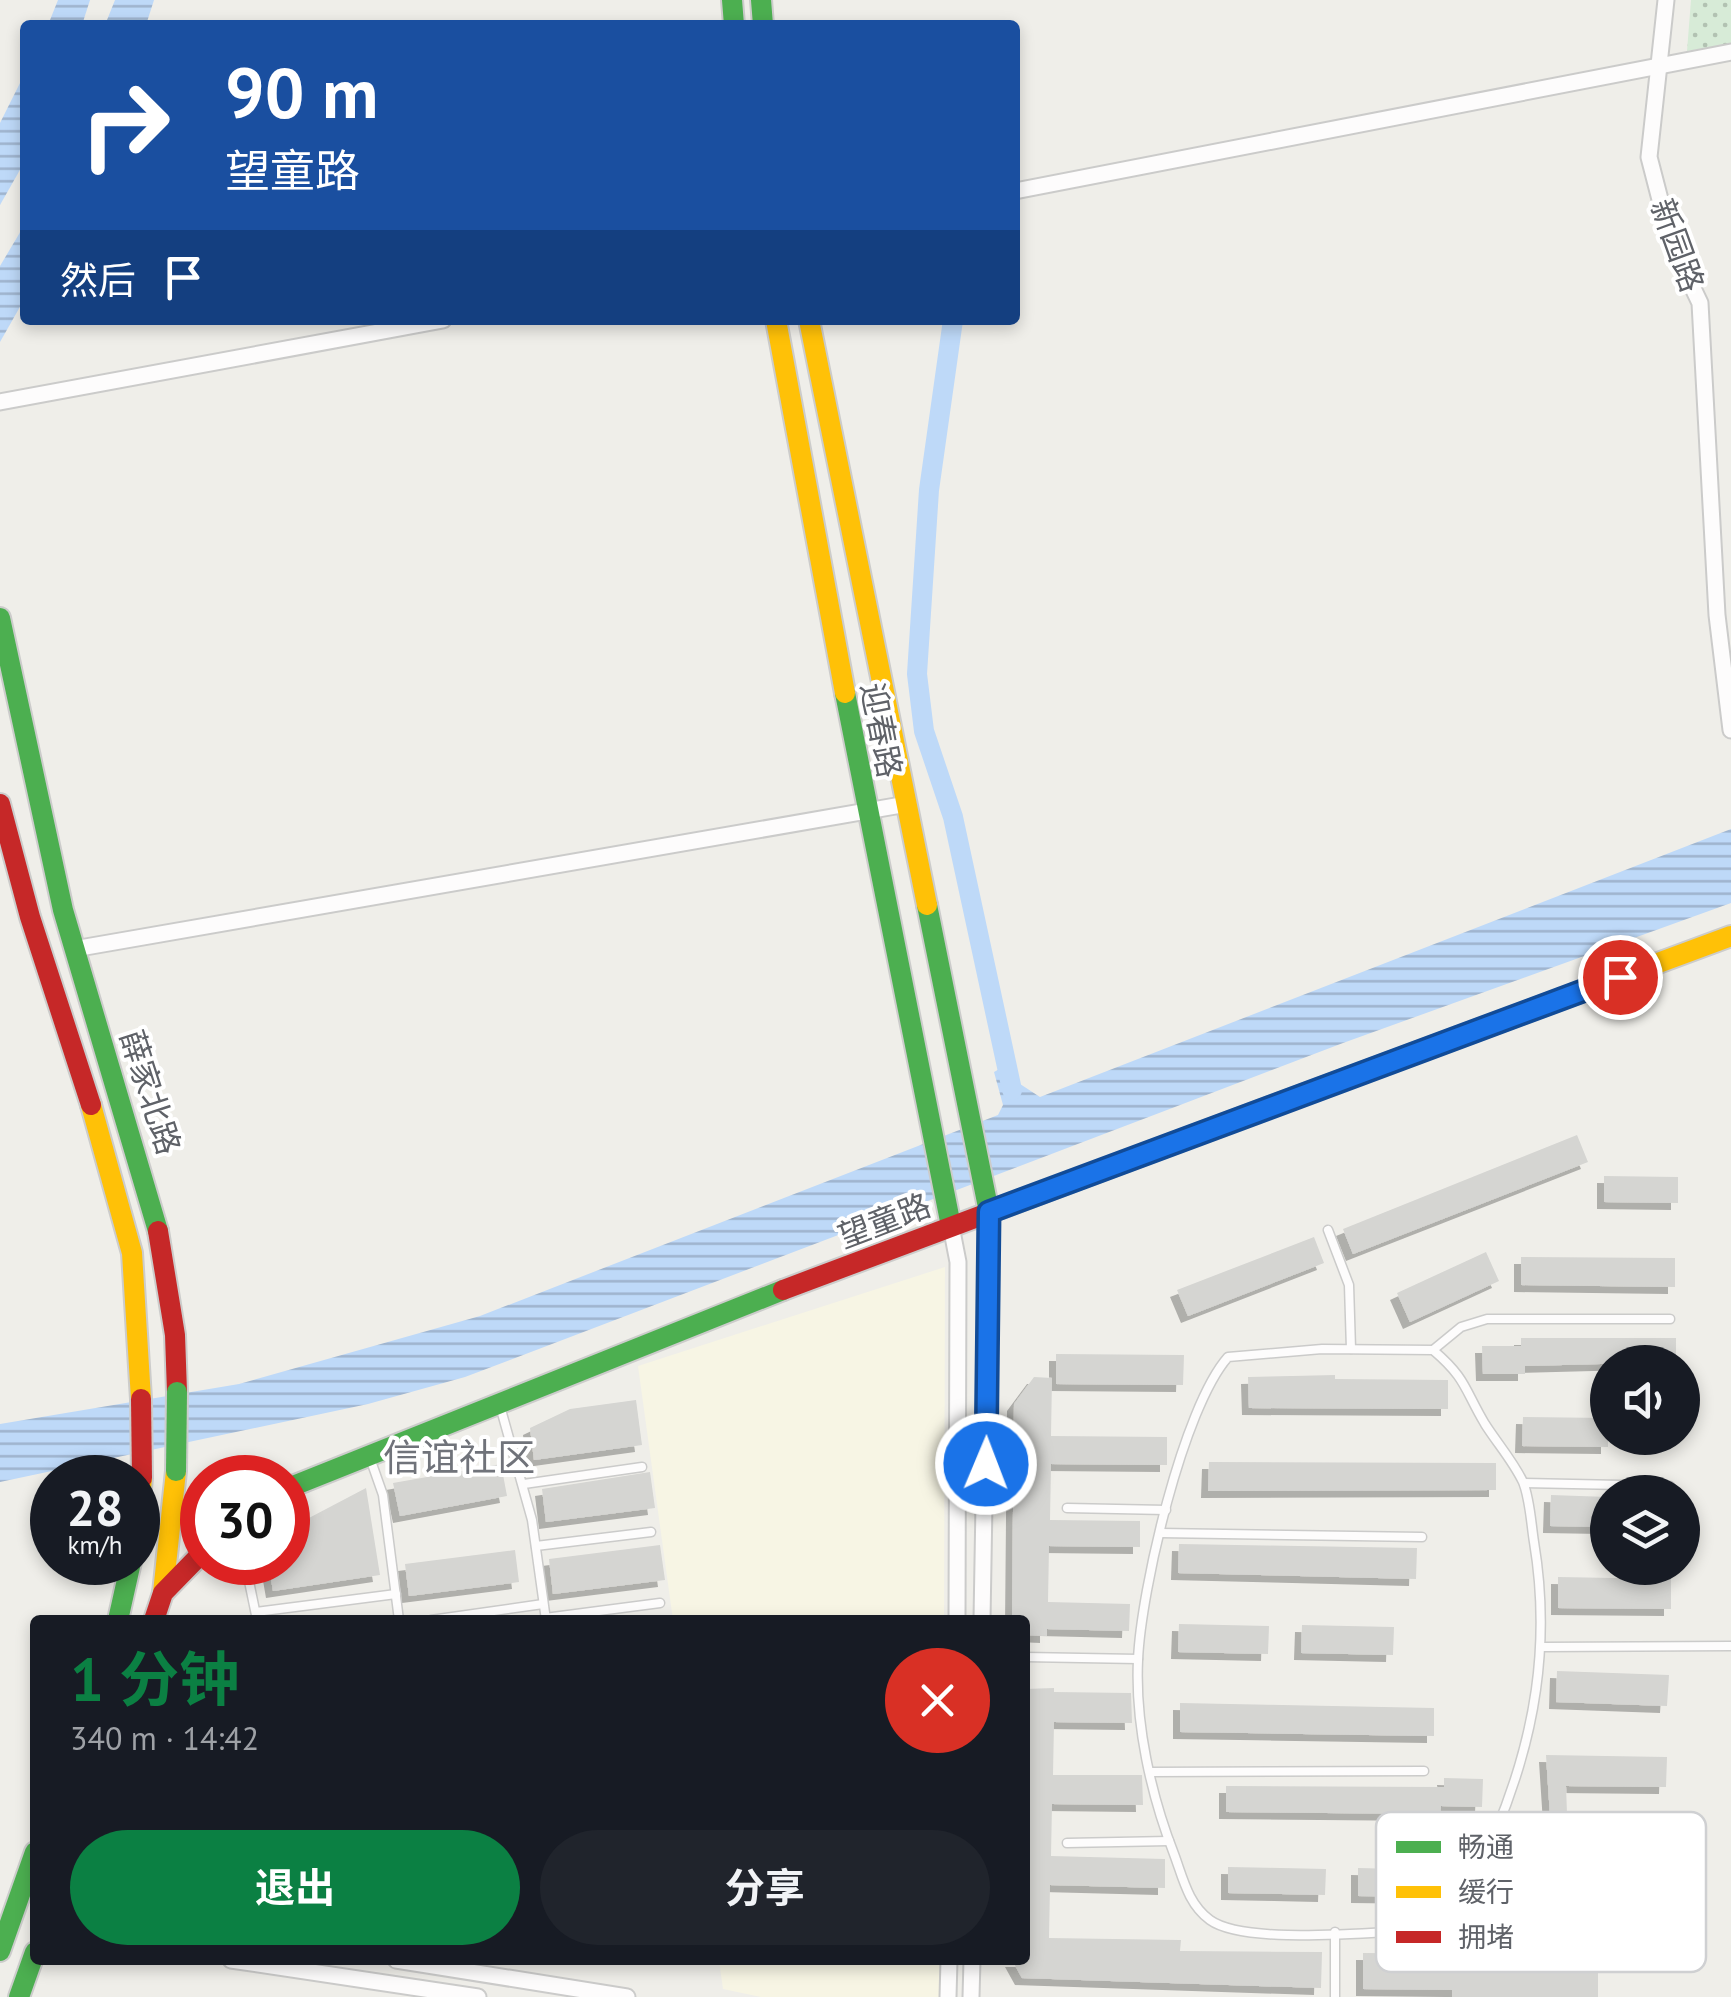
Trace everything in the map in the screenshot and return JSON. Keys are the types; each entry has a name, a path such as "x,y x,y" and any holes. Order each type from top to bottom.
{"main road":[{"name":"迎春路","path":"777,325 866,809 951,1226"},
{"name":"迎春路","path":"810,325 989,1212"},
{"name":"薛家北路","path":"0,618 74,949 156,1214 177,1342 176,1471 163,1594"},
{"name":"薛家北路","path":"0,804 42,961 108,1156 132,1255 139,1300 142,1455"},
{"name":"望童路","path":"310,1479 951,1226 1731,936"},
{"path":"156,1615 163,1594 180,1577"},
{"path":"119,1615 126,1585"},
{"path":"0,1951 30,1866"},
{"path":"19,1997 30,1965"}],"street":[{"name":"新园路","path":"1666,0 1649,157 1671,242 1700,303 1717,615 1731,730"},
{"path":"1020,190 1731,52"},
{"path":"0,402 416,325"},
{"path":"74,949 907,804"},
{"path":"982,1615 989,1212"},
{"path":"951,1226 958,1262 957,1615"},
{"path":"264,1965 467,1996"},
{"path":"449,1965 627,1997"},
{"path":"948,1997 949,1965"},
{"path":"971,1997 972,1965"}],"lane":[{"path":"1328,1230 1349,1285 1351,1349"},
{"path":"1434,1350 1461,1327 1488,1320 1670,1319"},
{"path":"1376,1931 1246,1934 1212,1922 1194,1906 1169,1841 1150,1772 1138,1659 1160,1533 1200,1400 1210,1376 1228,1357 1351,1349 1434,1350 1461,1374 1482,1419 1524,1484 1542,1588 1543,1647 1535,1714 1504,1812"},
{"path":"499,1402 524,1484 544,1615"},
{"path":"369,1454 383,1495 398,1615"},
{"path":"524,1484 642,1466"},
{"path":"1524,1484 1590,1485"},
{"path":"1067,1508 1166,1510"},
{"path":"536,1546 651,1532"},
{"path":"1160,1533 1422,1537"},
{"path":"250,1585 256,1615"},
{"path":"262,1615 396,1594"},
{"path":"574,1615 660,1603"},
{"path":"466,1615 543,1604"},
{"path":"1543,1647 1731,1646"},
{"path":"1030,1656 1138,1659"},
{"path":"1150,1772 1424,1771"},
{"path":"1067,1843 1169,1841"},
{"path":"1335,1932 1335,1997"}],"shaded area":[{"path":"945,1267 944,1615 672,1615 638,1366"},
{"path":"720,1965 943,1965 943,1997 761,1997 723,1989"}],"green space":[{"path":"1691,0 1731,0 1731,44 1687,51"}],"water":[{"path":"58,0 90,0 84,20 50,20"},
{"path":"115,0 154,0 148,20 107,20"},
{"path":"20,83 20,170 0,205 0,123"},
{"path":"20,232 20,307 0,342 0,266"},
{"path":"1731,829 1731,903 1343,1043 465,1377 368,1404 127,1455 30,1455 30,1476 0,1482 0,1424 239,1384 480,1316 998,1115 1003,1105 994,1072 1013,1062 1017,1082 1040,1097"}],"building":[{"path":"1577,1135 1588,1162 1353,1254 1343,1229"},
{"path":"1604,1176 1678,1177 1678,1203 1604,1202"},
{"path":"1314,1237 1324,1263 1188,1316 1177,1290"},
{"path":"1486,1252 1499,1281 1410,1322 1397,1293"},
{"path":"1521,1257 1675,1258 1675,1287 1521,1285"},
{"path":"1521,1338 1676,1338 1676,1345 1590,1345 1590,1364 1525,1366 1525,1374 1483,1374 1482,1346 1521,1346"},
{"path":"1056,1354 1184,1355 1183,1385 1056,1384"},
{"path":"1335,1375 1335,1379 1448,1380 1448,1409 1249,1408 1248,1377"},
{"path":"1034,1377 1052,1378 1051,1436 1167,1437 1167,1465 1051,1464 1050,1520 1140,1521 1140,1547 1049,1546 1048,1602 1130,1604 1129,1631 1047,1629 1047,1636 1030,1635 1030,1615 1012,1615 1014,1404"},
{"path":"636,1400 642,1445 534,1460 530,1428 570,1409"},
{"path":"1523,1417 1590,1418 1590,1447 1522,1446"},
{"path":"1209,1462 1496,1463 1496,1490 1208,1491"},
{"path":"501,1464 507,1496 400,1516 393,1483"},
{"path":"650,1472 655,1508 546,1522 542,1489"},
{"path":"366,1488 380,1575 273,1591 272,1585 310,1585 310,1517"},
{"path":"1551,1495 1590,1496 1590,1527 1550,1526"},
{"path":"1179,1544 1417,1548 1416,1579 1178,1573"},
{"path":"660,1545 665,1580 553,1594 549,1559"},
{"path":"515,1550 519,1582 409,1596 405,1564"},
{"path":"1558,1577 1590,1578 1590,1585 1671,1585 1671,1609 1558,1608"},
{"path":"1179,1624 1269,1626 1268,1654 1178,1652"},
{"path":"1302,1625 1394,1627 1393,1655 1301,1653"},
{"path":"1557,1671 1669,1675 1667,1706 1556,1702"},
{"path":"1030,1689 1131,1693 1132,1723 1054,1722 1053,1775 1142,1775 1143,1805 1052,1804 1051,1856 1165,1859 1165,1888 1050,1885 1049,1938 1181,1940 1180,1951 1322,1952 1321,1988 1022,1978 1015,1965 1030,1965"},
{"path":"1180,1703 1434,1708 1434,1736 1180,1732"},
{"path":"1546,1755 1667,1757 1666,1787 1566,1786 1567,1812 1550,1812"},
{"path":"1444,1778 1483,1779 1482,1807 1441,1806 1440,1812 1376,1813 1226,1812 1226,1786 1444,1787"},
{"path":"1228,1867 1326,1869 1325,1895 1228,1893"},
{"path":"1358,1868 1376,1868 1376,1896 1358,1896"},
{"path":"1363,1953 1376,1953 1376,1972 1598,1972 1598,1997 1452,1997 1452,1990 1363,1989"}],"waterway":[{"path":"952,325 929,490 917,674 924,731 953,817 1012,1090"}],"traffic: fast":[{"path":"732,0 734,20"},
{"path":"761,0 763,20"},
{"path":"0,618 63,910 158,1231"},
{"path":"845,693 951,1226"},
{"path":"927,905 989,1212"},
{"path":"310,1479 783,1290"},
{"path":"176,1471 177,1392"},
{"path":"119,1615 126,1585"},
{"path":"0,1951 30,1866"},
{"path":"19,1997 30,1965"}],"traffic: slow":[{"path":"777,325 845,693"},
{"path":"810,325 927,905"},
{"path":"1270,1107 1731,936"},
{"path":"91,1105 132,1253 141,1399"},
{"path":"163,1593 176,1471"}],"traffic: jam":[{"path":"0,804 30,917 91,1105"},
{"path":"783,1290 1270,1107"},
{"path":"158,1231 175,1335 177,1392"},
{"path":"141,1399 142,1455"},
{"path":"156,1615 163,1593 180,1576"}],"district":[{"name":"信谊社区","path":"459,1456"}],"route":[{"path":"986,1464 989,1212 1620,977"}]}
